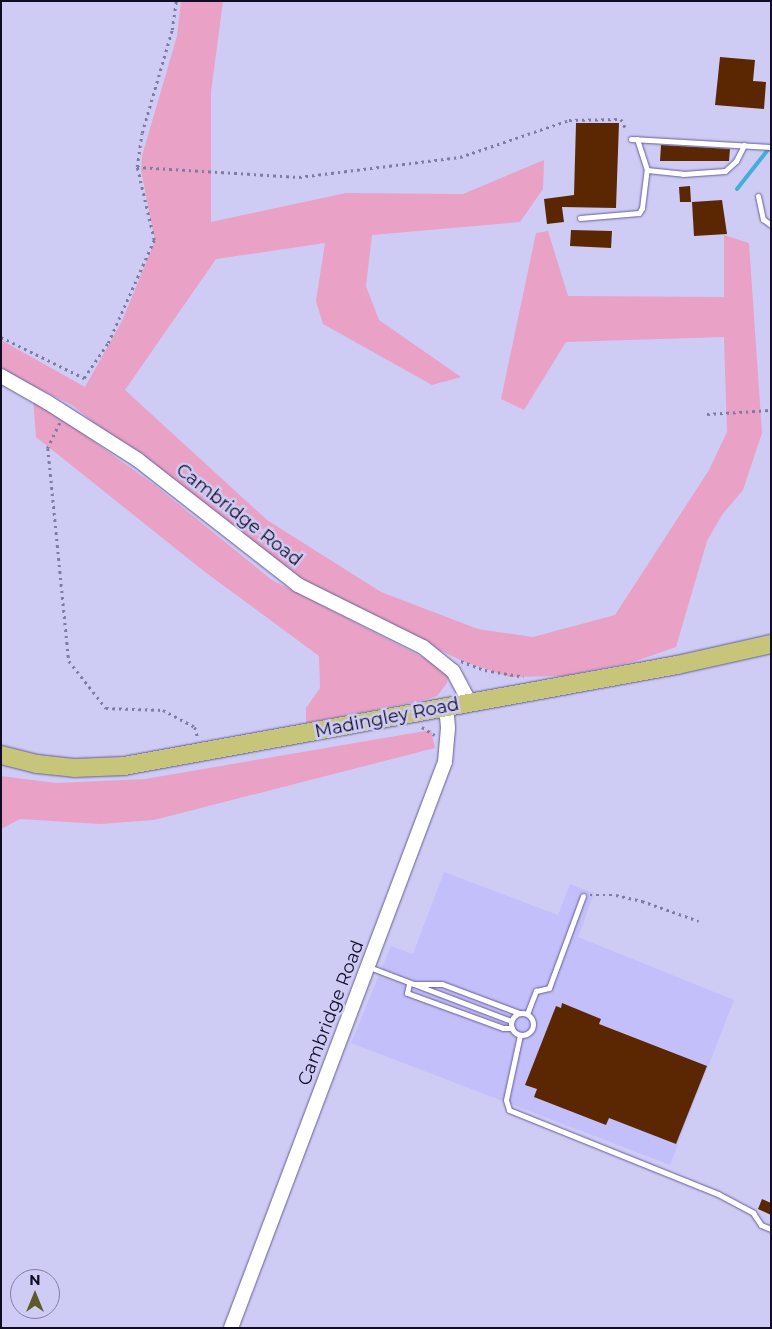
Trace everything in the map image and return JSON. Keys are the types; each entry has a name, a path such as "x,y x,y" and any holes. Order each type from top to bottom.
{"highway":[{"name":"Madingley Road","path":"1,756 37,764 74,768 124,766 202,754 678,665 771,644"}],"street":[{"name":"Cambridge Road","path":"1,376 83,424 138,460 276,571 298,585 423,647 453,671 470,703"},
{"name":"Cambridge Road","path":"231,1328 445,762 448,728 446,707"}],"lane":[{"path":"631,139 771,146"},
{"path":"580,218 639,212 642,208 647,170 637,139"},
{"path":"647,170 702,174 724,171 736,160 744,145"},
{"path":"758,196 763,219 771,225"},
{"path":"520,1035 530,1032 533,1026 527,1014 536,991 549,988 583,896"},
{"path":"369,967 409,984 511,1020"},
{"path":"409,984 442,984 527,1014"},
{"path":"409,984 407,994 503,1028 512,1028 520,1035"},
{"path":"511,1020 520,1013"},
{"path":"511,1020 512,1028"},
{"path":"520,1035 506,1100 509,1110 701,1186 752,1214 761,1225 771,1229"}],"path":[{"path":"2,338 84,378 96,363 128,304 154,240 137,167 142,133 172,30 176,1"},
{"path":"137,167 299,177 374,170 460,157 569,120 621,119 631,139"},
{"path":"707,414 771,410"},
{"path":"65,413 48,448 69,661 106,708 163,710 195,727 202,754"},
{"path":"454,658 486,670 533,679"},
{"path":"583,896 598,893 616,895 699,921"}],"shaded area":[{"path":"181,1 223,1 211,92 211,222 346,193 463,194 544,160 543,189 520,222 372,235 366,286 379,320 461,377 432,385 323,324 316,301 325,243 216,259 125,390 267,520 381,592 478,629 533,637 615,615 709,470 727,432 724,337 566,342 524,410 501,399 536,233 548,231 568,296 724,297 724,235 749,243 762,433 743,490 722,515 707,541 676,647 633,662 563,676 509,677 460,660 280,572 72,405 1,370 1,340 85,387 122,321 155,241 141,170 142,156 177,36"},
{"path":"33,398 156,486 272,580 428,660 448,673 447,683 437,696 424,700 306,723 306,708 320,688 319,656 205,572 36,437"},
{"path":"431,730 435,748 154,820 100,824 20,819 1,829 1,776 56,783 145,779"},
{"path":"444,872 558,915 570,884 594,893 578,937 734,1000 670,1165 351,1043 391,946 413,954"}],"building":[{"path":"720,57 755,60 753,81 766,82 764,109 715,105"},
{"path":"576,123 619,123 616,208 562,207 564,222 547,224 544,199 574,195"},
{"path":"661,145 730,149 729,161 660,161"},
{"path":"690,186 691,202 680,202 679,187"},
{"path":"722,200 727,234 694,236 692,202"},
{"path":"571,230 612,231 611,248 570,246"},
{"path":"562,1003 601,1019 599,1024 707,1066 676,1144 609,1118 606,1125 534,1097 537,1089 525,1085 556,1006 561,1008"},
{"path":"762,1199 771,1203 771,1215 758,1209"}],"waterway":[{"path":"737,189 771,146"}]}
